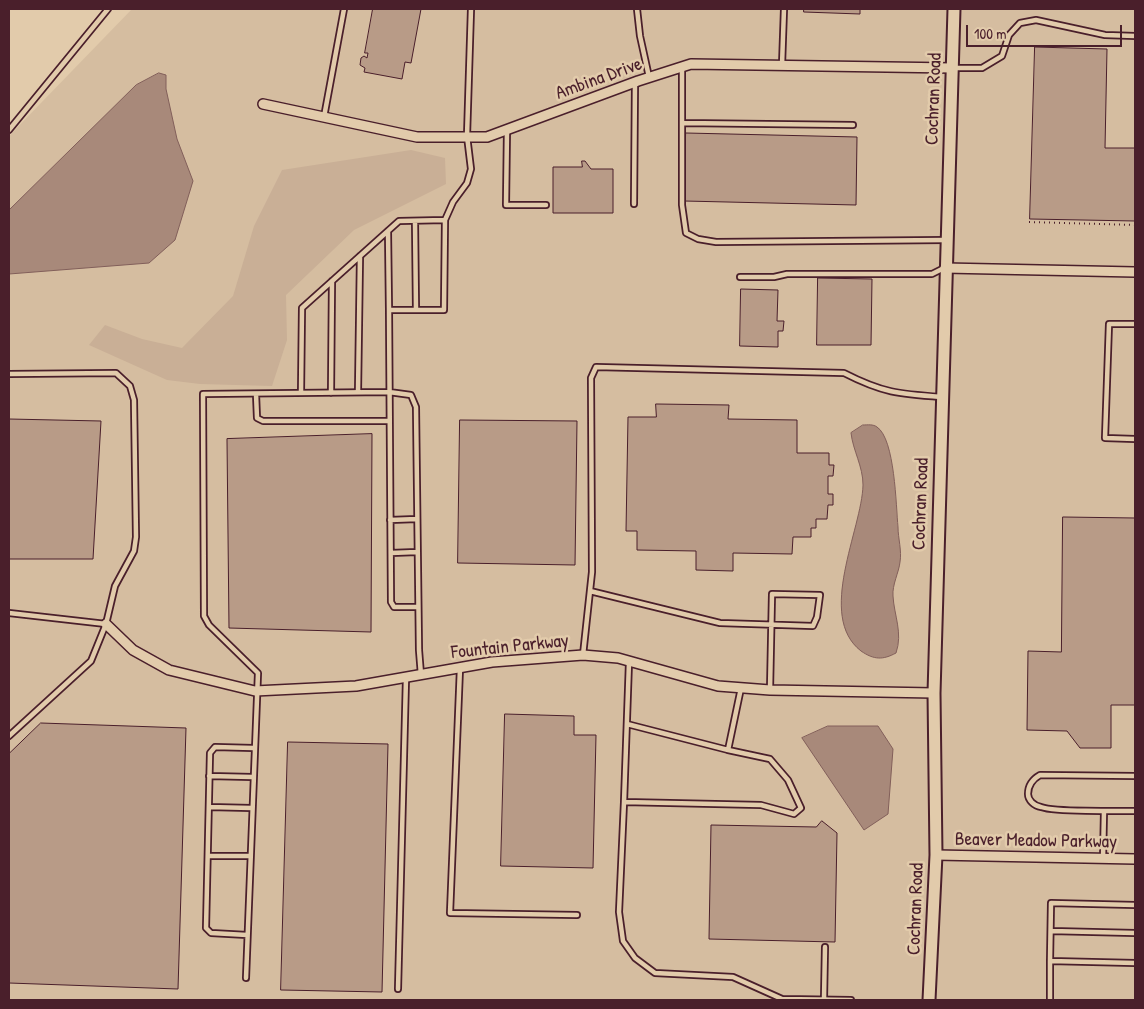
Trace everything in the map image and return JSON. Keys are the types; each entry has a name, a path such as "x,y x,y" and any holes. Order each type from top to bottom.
{"street":[{"name":"Cochran Road","path":"930,1000 936,855 934,693 954,9"},
{"name":"Ambina Drive","path":"263,104 417,137 487,137 635,82 691,64 952,68"},
{"path":"946,268 1135,272"},
{"name":"Fountain Parkway","path":"106,624 132,650 169,670 255,691 356,686 492,662 583,656 618,658 718,686 770,690 934,693"},
{"name":"Beaver Meadow Parkway","path":"936,855 1135,860"}],"lane":[{"path":"9,130 108,9"},
{"path":"324,117 344,9"},
{"path":"389,310 444,310 444,220 453,202 467,183 472,169 467,136 471,9"},
{"path":"637,9 640,36 649,77"},
{"path":"782,65 784,9"},
{"path":"952,68 982,68 1002,56 1009,35 1020,23 1036,20 1105,35 1135,36"},
{"path":"682,67 684,219 686,233 698,239 716,242 946,240"},
{"path":"634,204 635,82"},
{"path":"682,123 853,125"},
{"path":"507,130 506,205 546,205"},
{"path":"301,393 302,308 399,221 444,220"},
{"path":"416,221 416,310"},
{"path":"388,231 391,602 394,607 418,607"},
{"path":"358,392 360,256"},
{"path":"740,277 787,274 932,274 946,268"},
{"path":"331,393 332,281"},
{"path":"1135,324 1108,324 1105,438 1135,439"},
{"path":"583,656 590,591 590,378 596,368 808,371 844,374 873,388 896,394 942,397"},
{"path":"9,374 116,374 130,386 134,400 136,537 134,551 115,586 106,624 91,662 9,736"},
{"path":"246,978 255,691 258,673 209,625 204,616 203,394 389,392 411,395 416,406 418,607 421,675"},
{"path":"256,394 257,418 263,421 390,421"},
{"path":"390,520 417,519"},
{"path":"391,553 417,552"},
{"path":"590,591 720,623 773,625 813,626 817,617 820,595 772,594 773,625 770,690"},
{"path":"9,613 106,624"},
{"path":"628,661 619,912 623,941 635,958 655,973 733,977 782,999 850,1000"},
{"path":"460,668 450,913 577,915"},
{"path":"398,988 406,678"},
{"path":"728,750 741,688"},
{"path":"624,802 761,805 794,814 801,808 788,780 770,759 627,724"},
{"path":"247,935 211,933 206,928 210,753 215,747 254,748"},
{"path":"1135,776 1040,775 1029,786 1028,795 1031,802 1041,808 1135,811"},
{"path":"210,776 252,777"},
{"path":"209,807 251,808"},
{"path":"1103,859 1104,811"},
{"path":"208,856 250,856"},
{"path":"1050,1000 1052,903 1135,904"},
{"path":"1051,931 1135,933"},
{"path":"824,947 824,999"},
{"path":"1050,961 1135,963"}],"path":[{"path":"1029,222 1135,225"}],"shaded area":[{"path":"132,9 1135,9 1135,1000 9,1000 9,136"},
{"path":"159,73 166,75 166,89 177,139 193,181 175,240 149,263 9,274 9,210 136,85"},
{"path":"411,150 445,158 446,184 354,230 286,295 287,340 272,386 200,384 167,380 89,345 105,325 142,339 182,348 233,296 254,226 282,170"},
{"path":"863,425 875,426 883,434 888,445 894,474 900,558 893,596 899,638 896,653 883,658 870,656 861,651 848,636 842,616 845,571 861,503 863,485 863,478 851,433"},
{"path":"828,726 878,726 893,749 888,814 864,830 802,738"}],"building":[{"path":"373,9 421,9 411,63 405,62 402,79 364,72 365,68 360,65 361,58 364,56 367,58 368,53 365,53"},
{"path":"804,9 860,9 860,14 804,12"},
{"path":"1035,47 1107,49 1105,148 1135,148 1135,221 1030,219"},
{"path":"686,133 857,137 856,205 684,201"},
{"path":"582,161 585,161 591,169 613,169 613,213 553,213 553,167 582,167"},
{"path":"818,278 872,279 871,345 817,345"},
{"path":"741,289 778,290 777,321 784,321 783,331 778,331 778,347 740,346"},
{"path":"656,404 729,405 728,419 797,420 797,453 829,453 829,465 834,465 833,476 828,476 828,494 833,494 833,505 828,505 827,519 816,519 816,528 811,528 811,537 793,537 792,554 733,553 733,571 696,570 696,551 637,550 637,531 626,531 628,417 656,417"},
{"path":"9,419 101,421 93,559 9,559"},
{"path":"460,420 577,421 575,565 458,563"},
{"path":"372,434 371,632 229,628 227,439"},
{"path":"1063,517 1135,518 1135,705 1111,705 1111,748 1080,748 1067,731 1027,730 1028,651 1061,652"},
{"path":"505,714 574,716 574,735 596,735 593,868 501,866"},
{"path":"41,723 186,728 178,989 9,983 9,754"},
{"path":"288,742 388,744 382,992 281,990"},
{"path":"822,821 837,833 835,942 709,939 711,825 816,827"}]}
